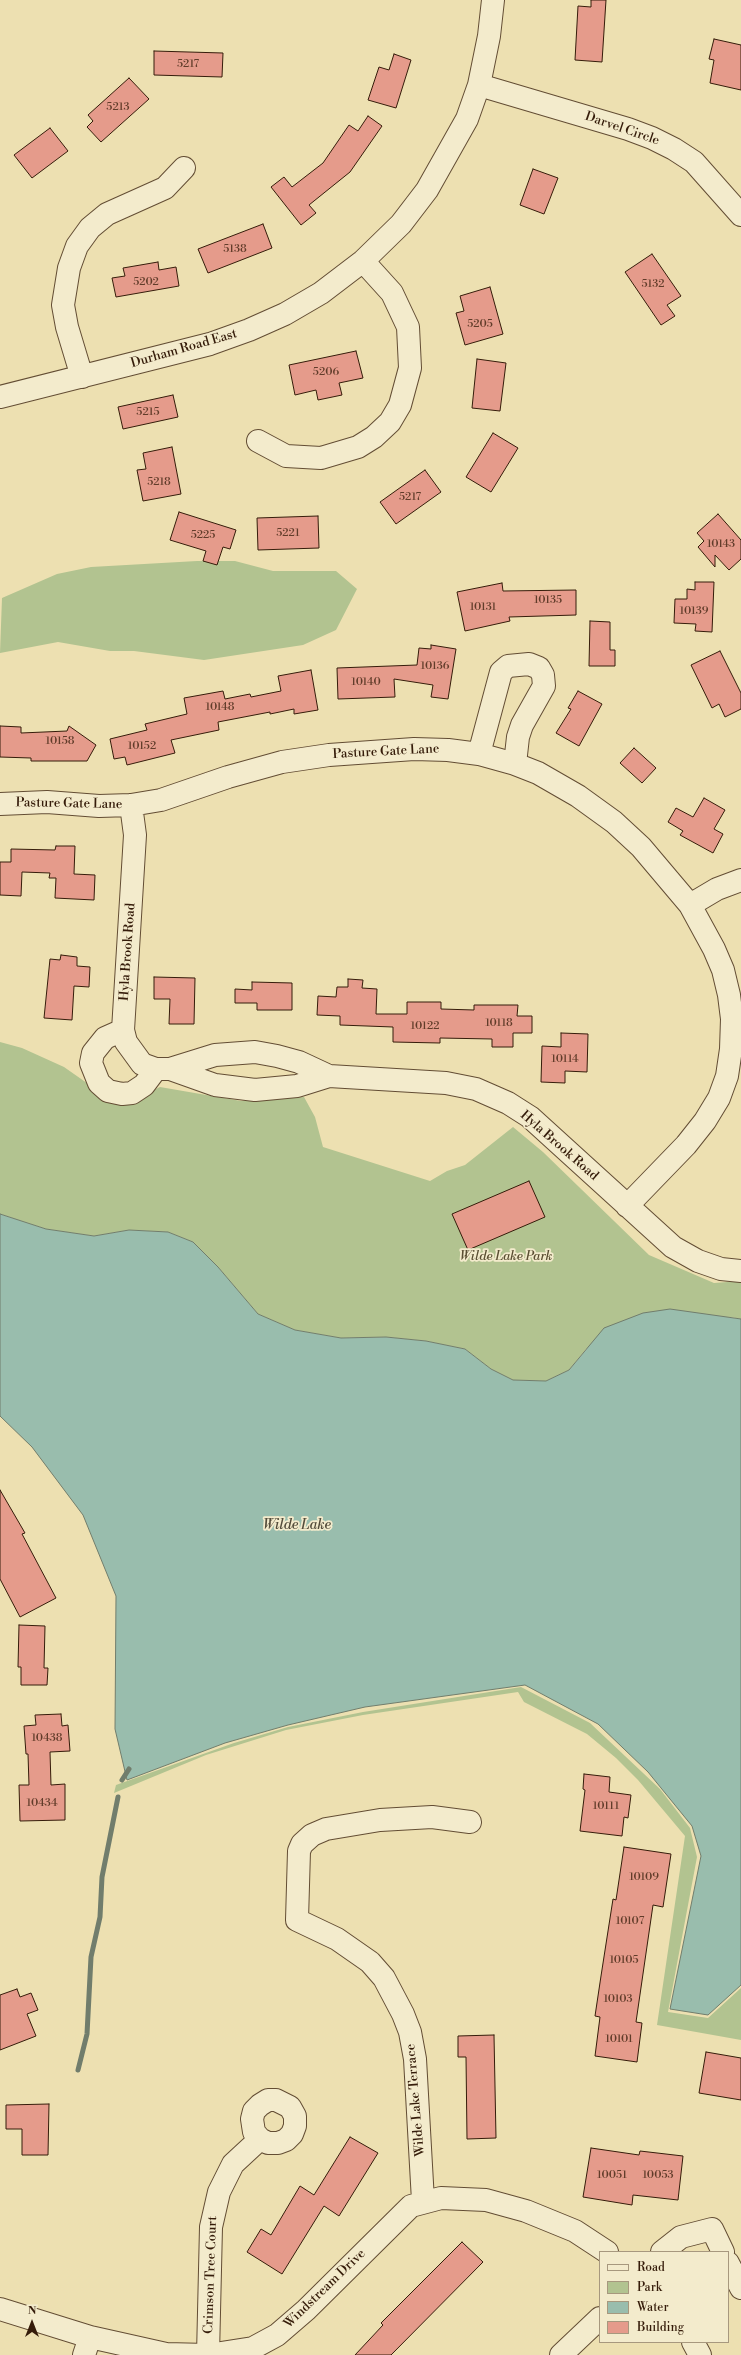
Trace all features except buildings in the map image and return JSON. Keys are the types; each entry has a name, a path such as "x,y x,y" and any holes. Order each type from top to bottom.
{"street":[{"name":"Durham Road East","path":"0,397 210,344 249,330 285,314 321,293 363,261 401,224 427,190 467,119 479,85 489,36 493,0"},
{"name":"Darvel Circle","path":"479,85 628,128 652,138 674,149 694,162 713,181 741,215"},
{"path":"82,377 67,327 63,304 69,268 77,246 90,228 107,214 165,188 184,168"},
{"path":"258,441 286,456 321,458 358,447 374,437 393,416 404,392 410,368 408,327 392,293 363,261"},
{"path":"479,754 501,672 508,666 529,664 539,668 543,675 544,686 518,737 515,764"},
{"name":"Pasture Gate Lane","path":"0,804 47,802 99,806 132,805 161,800 228,777 282,762 329,755 414,749 448,750 479,754 515,764 558,784 604,815 641,847 690,905 714,949 723,970 727,988 732,1019 731,1049 727,1076 719,1098 705,1121 686,1145 627,1206"},
{"name":"Hyla Brook Road","path":"132,805 135,835 123,1030 126,1042 142,1064 215,1085 255,1090 297,1086 329,1076 446,1083 476,1089 491,1095 530,1117 673,1247 698,1261 715,1267 741,1271"},
{"path":"690,905 718,889 741,880"},
{"path":"123,1030 105,1038 94,1053 91,1063 99,1083 108,1091 122,1094 132,1093 163,1069"},
{"name":"Hyla Brook Road","path":"163,1069 215,1054 255,1052 299,1062 329,1076"},
{"name":"Wilde Lake Terrace","path":"423,2201 414,2059 410,2032 404,2014 384,1978 370,1962 337,1939 297,1920 299,1897 298,1864 302,1844 312,1835 326,1830 405,1817 432,1817 470,1822"},
{"name":"Crimson Tree Court","path":"208,2355 213,2210 219,2192 234,2164 260,2139"},
{"name":"Windstream Drive","path":"0,2309 87,2346 166,2354 208,2355 253,2352 277,2335 306,2310 399,2215 411,2206 423,2201 462,2197 486,2200 551,2220 575,2231 605,2251"},
{"path":"663,2251 681,2237 712,2229 723,2251"},
{"path":"729,2265 741,2288"},
{"path":"561,2355 599,2319"},
{"path":"694,2343 700,2355"}],"green space":[{"path":"197,561 235,561 273,571 336,571 357,589 336,630 303,645 204,660 134,651 110,651 58,642 0,653 2,598 57,574 91,567"},
{"name":"Wilde Lake Park","path":"0,1042 22,1048 64,1067 104,1095 137,1098 160,1087 241,1101 304,1097 315,1117 323,1147 430,1181 447,1171 465,1165 513,1127 543,1152 649,1255 714,1283 741,1281 741,1319 730,1317 586,1349 569,1370 546,1381 513,1380 491,1369 465,1349 426,1341 386,1337 341,1338 295,1330 258,1314 218,1267 193,1242 168,1232 129,1230 94,1236 46,1229 0,1214"},
{"path":"521,1687 590,1723 660,1789 690,1828 697,1857 668,2012 708,2018 741,1988 741,2040 657,2025 685,1836 638,1780 616,1758 587,1734 524,1702 518,1692 363,1715 286,1730 206,1755 114,1793 116,1785 234,1743 288,1727 363,1712"}],"water":[{"name":"Wilde Lake","path":"0,1214 46,1229 94,1236 129,1230 168,1232 193,1242 218,1267 258,1314 295,1330 341,1338 386,1337 426,1341 465,1349 491,1369 513,1380 546,1381 569,1370 604,1328 643,1313 670,1309 741,1319 741,1985 708,2015 670,2009 701,1856 692,1826 648,1772 598,1724 525,1685 365,1707 288,1725 225,1743 127,1780 115,1729 116,1596 83,1515 32,1447 0,1416"}],"waterway":[{"path":"122,1780 129,1769"},
{"path":"78,2070 87,2034 91,1957 100,1917 102,1877 118,1797"}]}
